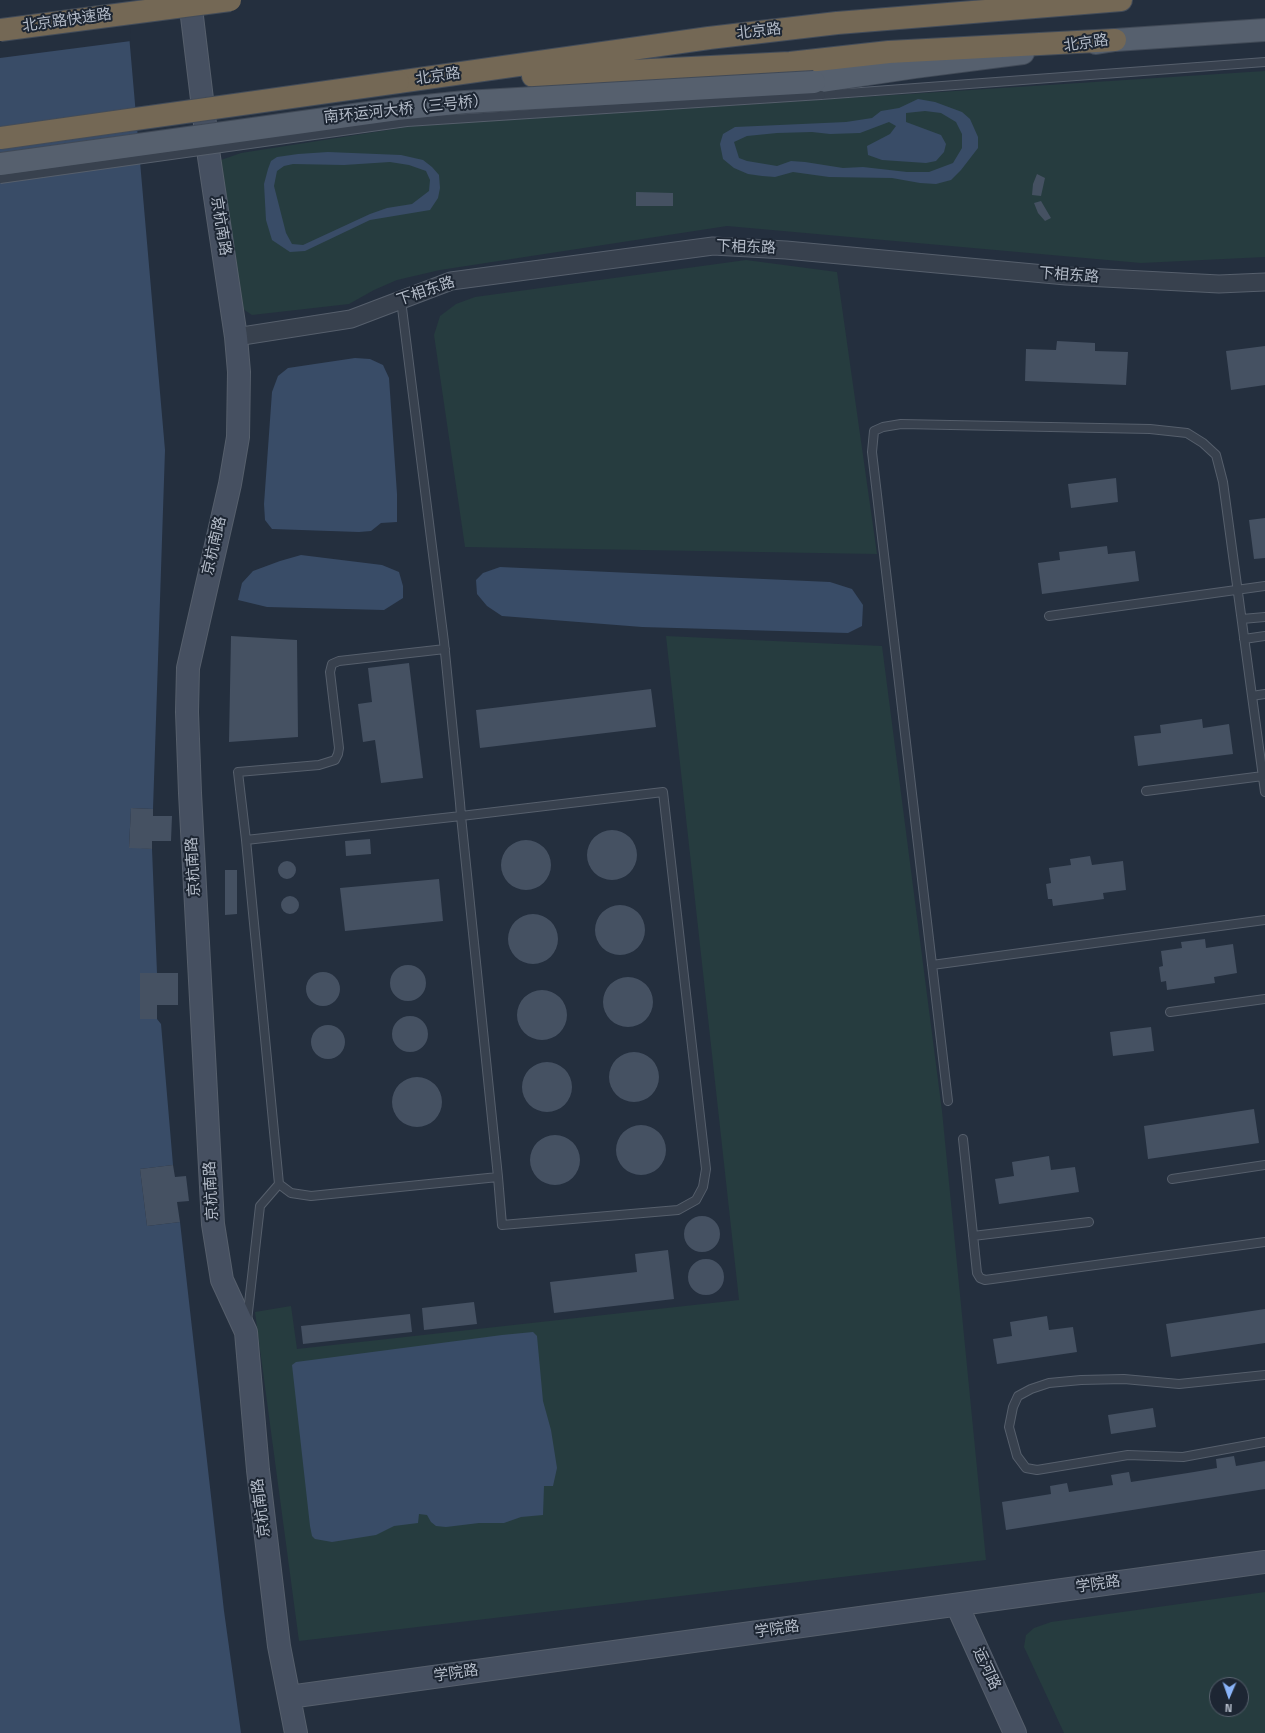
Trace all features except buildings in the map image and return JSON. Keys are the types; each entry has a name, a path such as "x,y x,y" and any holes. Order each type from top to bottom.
{"highway":[{"name":"北京路快速路","path":"0,30 230,0"},
{"name":"北京路","path":"398,82 709,38 837,23 1121,0"},
{"path":"398,82 790,63 889,52 1115,40"},
{"name":"南环运河大桥（三号桥）","path":"0,138 398,82"}],"main road":[{"name":"北京路","path":"818,88 1115,40 1265,30"},
{"name":"南环运河大桥（三号桥）","path":"0,164 405,108 465,102 818,88"}],"street":[{"name":"京杭南路","path":"190,0 209,157 236,338 239,372 238,437 230,484 188,668 187,712 213,1224 222,1280 246,1332 259,1478 279,1646 296,1733"},
{"name":"下相东路","path":"236,338 351,319 451,281 713,246 786,250 1066,276 1219,284 1265,282"},
{"name":"学院路","path":"289,1697 1265,1562"},
{"name":"运河路","path":"957,1605 1016,1733"}],"lane":[{"path":"0,179 407,122 818,88 1265,62"},
{"path":"246,840 461,816 663,792 706,1169 703,1188 696,1200 678,1210 502,1225 498,1177 461,816 445,649 401,300"},
{"path":"948,1101 872,452 874,431 883,427 901,424 1150,429 1187,433 1203,443 1216,455 1223,482 1265,792"},
{"path":"1050,616 1265,586"},
{"path":"1242,620 1265,617"},
{"path":"1244,639 1265,636"},
{"path":"445,649 332,664 330,672 339,748 335,760 319,765 238,772 246,840 279,1184 290,1193 311,1196 498,1177"},
{"path":"1252,696 1265,694"},
{"path":"1146,791 1263,776"},
{"path":"932,965 1265,920"},
{"path":"1170,1012 1265,999"},
{"path":"963,1139 977,1273 980,1278 985,1280 1265,1242"},
{"path":"1172,1178 1265,1165"},
{"path":"246,1332 260,1206 279,1184"},
{"path":"973,1236 1089,1222"},
{"path":"1265,1374 1179,1384 1124,1379 1081,1380 1049,1383 1031,1389 1018,1396 1012,1407 1009,1427 1017,1456 1026,1468 1037,1470 1128,1455 1183,1457 1265,1442"}],"green space":[{"path":"1265,71 1265,257 1141,263 727,226 440,270 397,280 374,290 349,304 252,315 243,309 221,160 241,153 413,126"},
{"path":"746,260 837,272 877,554 465,547 434,335 440,316 456,304 475,297"},
{"path":"666,636 882,646 942,1111 986,1560 299,1641 255,1312 291,1306 297,1349 739,1300"},
{"path":"1265,1592 1265,1733 1064,1733 1024,1647 1026,1635 1034,1628 1051,1622"}],"water":[{"path":"0,0 126,0 165,450 153,809 131,808 129,847 152,849 157,973 140,973 140,1019 157,1019 161,1024 173,1165 140,1169 147,1226 180,1222 224,1611 241,1733 0,1733"},
{"path":"918,99 935,102 962,112 970,119 978,137 978,148 951,180 936,184 892,178 829,177 793,172 775,177 762,176 748,174 734,168 723,159 720,144 723,134 735,127 846,122 872,118 881,111 899,108","holes":["925,111 941,113 956,122 962,134 962,148 953,163 929,172 907,172 863,167 843,168 791,161 777,166 747,161 739,158 734,142 747,136 777,133 860,133 889,122 896,126 890,134 867,146 868,155 882,160 926,163 936,161 944,152 946,144 941,135 906,122 906,113"]},
{"path":"328,152 401,155 423,160 439,175 440,188 438,198 430,210 370,220 305,251 290,252 272,240 266,220 264,184 271,161 277,157","holes":["390,162 409,165 426,171 430,180 429,191 412,204 387,208 370,214 303,245 292,244 286,233 274,186 277,171 284,166 293,164 344,165"]},
{"path":"355,358 370,359 383,365 389,378 397,494 397,522 381,523 371,531 359,532 272,529 265,520 264,504 272,392 278,376 288,368"},
{"path":"301,555 382,565 399,572 403,586 403,598 384,610 267,607 238,600 242,583 253,571"},
{"path":"500,567 830,582 852,589 863,605 862,626 848,633 642,627 502,616 487,606 477,594 476,580 483,573"},
{"path":"533,1332 537,1336 543,1401 551,1430 557,1468 553,1486 544,1486 543,1515 521,1517 504,1523 479,1523 446,1527 436,1526 431,1522 427,1515 419,1514 418,1523 394,1526 376,1535 332,1542 315,1539 312,1536 292,1365 296,1362"}],"pier":[{"path":"0,0 128,0 131,41 0,58"}]}
